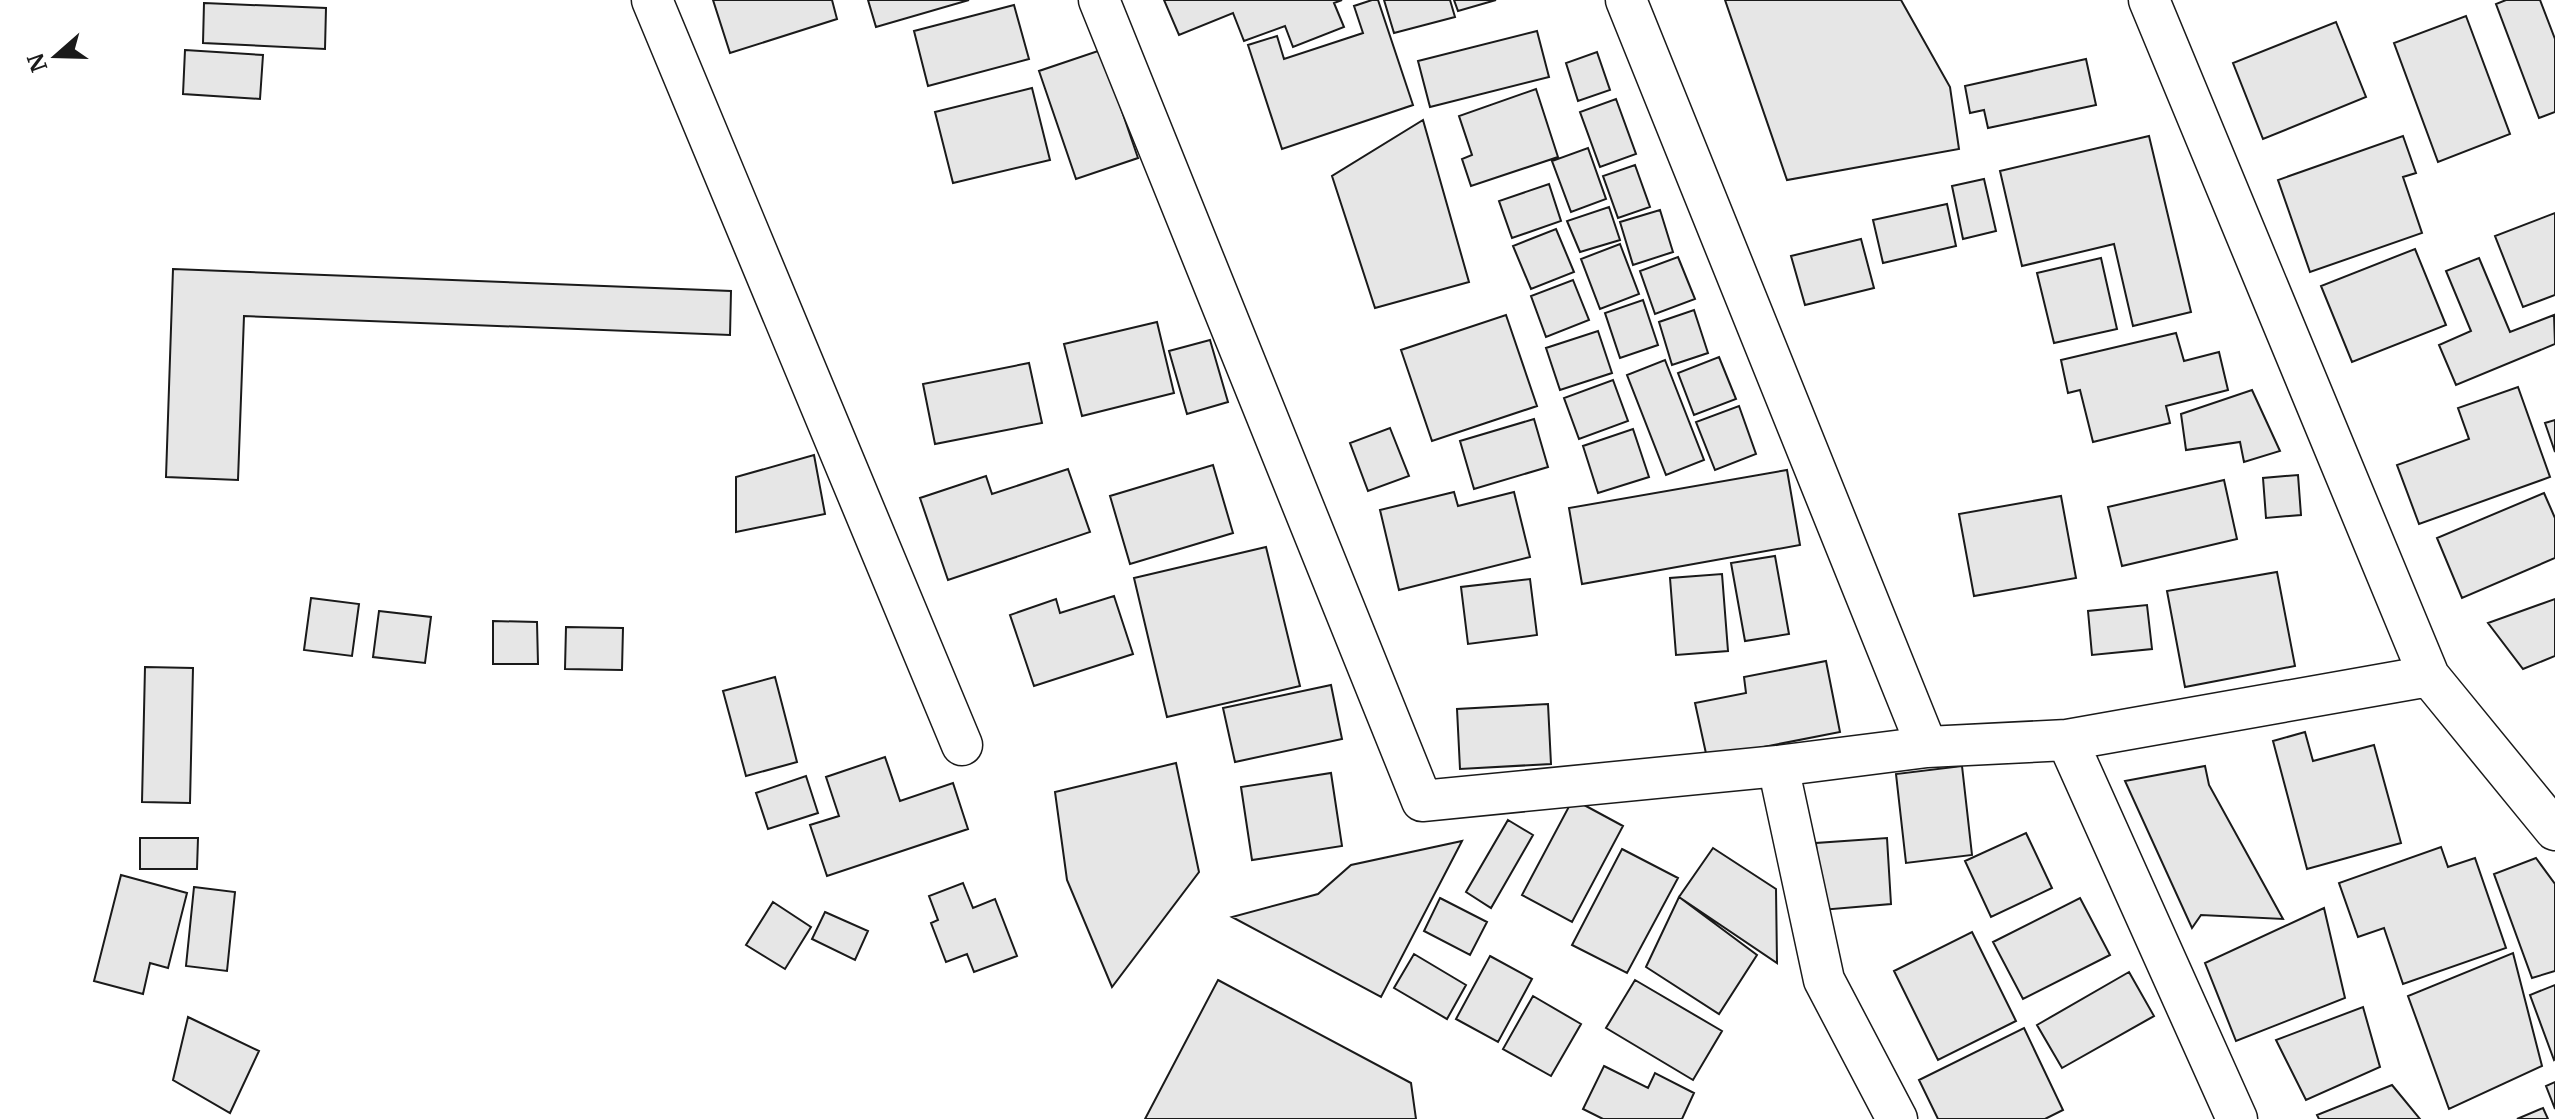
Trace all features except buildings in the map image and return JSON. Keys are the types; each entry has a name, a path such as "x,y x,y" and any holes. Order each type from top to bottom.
{"street":[{"path":"652,0 962,745"},
{"path":"1099,0 1422,801 1778,766 1927,747 2067,740 2429,676"},
{"path":"1626,0 1927,747"},
{"path":"2149,0 2429,676 2555,830"},
{"path":"2067,740 2237,1119"},
{"path":"1778,766 1824,980 1897,1119"}]}
